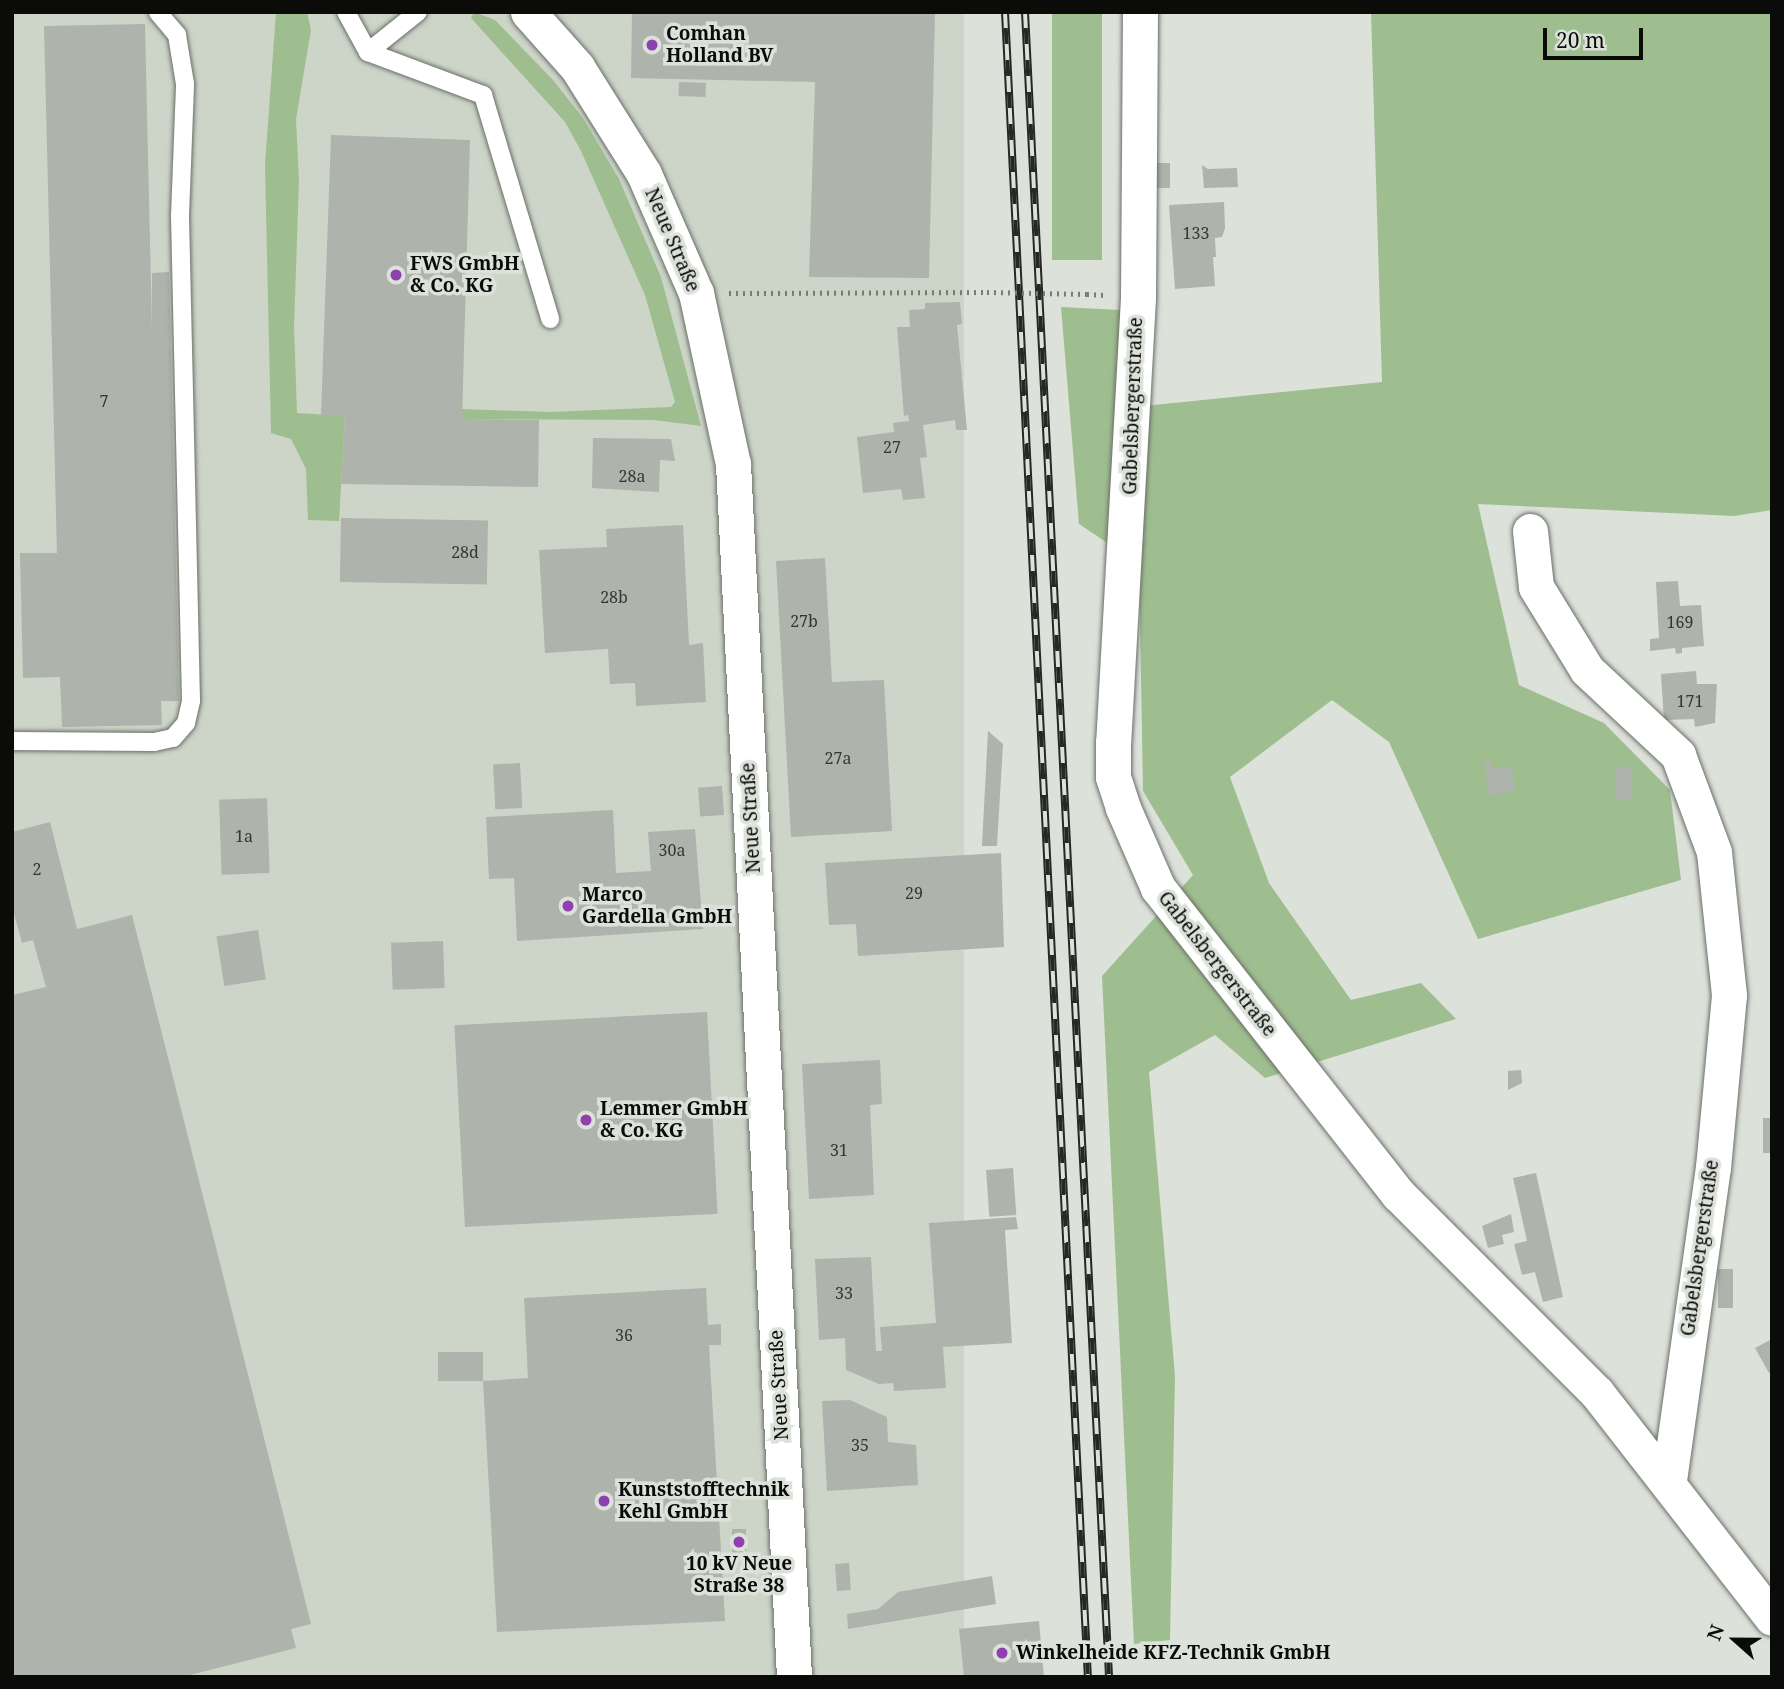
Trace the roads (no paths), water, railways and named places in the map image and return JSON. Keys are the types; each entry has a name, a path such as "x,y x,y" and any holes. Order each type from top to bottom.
{"street":[{"name":"Neue Straße","path":"528,12 577,67 644,174 696,293 733,464 794,1677"},
{"name":"Gabelsbergerstraße","path":"1140,12 1138,298 1113,743 1113,777 1123,808 1158,888 1398,1194 1597,1393 1772,1618"},
{"name":"Gabelsbergerstraße","path":"1530,531 1536,587 1587,670 1678,755 1714,852 1729,995 1713,1167 1668,1481"}],"lane":[{"path":"12,741 154,742 173,738 186,723 191,701 180,216 185,84 177,35 158,12"},
{"path":"346,12 368,52 483,94 550,318"},
{"path":"368,52 418,12"}],"railway":[{"path":"1005,12 1088,1677"},
{"path":"1025,12 1109,1677"}],"place":[{"name":"Comhan Holland BV","path":"652,45"},
{"name":"FWS GmbH & Co. KG","path":"396,275"},
{"name":"Marco Gardella GmbH","path":"568,906"},
{"name":"Lemmer GmbH & Co. KG","path":"586,1120"},
{"name":"Kunststofftechnik Kehl GmbH","path":"604,1501"},
{"name":"10 kV Neue Straße 38","path":"739,1542"},
{"name":"Winkelheide KFZ-Technik GmbH","path":"1002,1653"}]}
